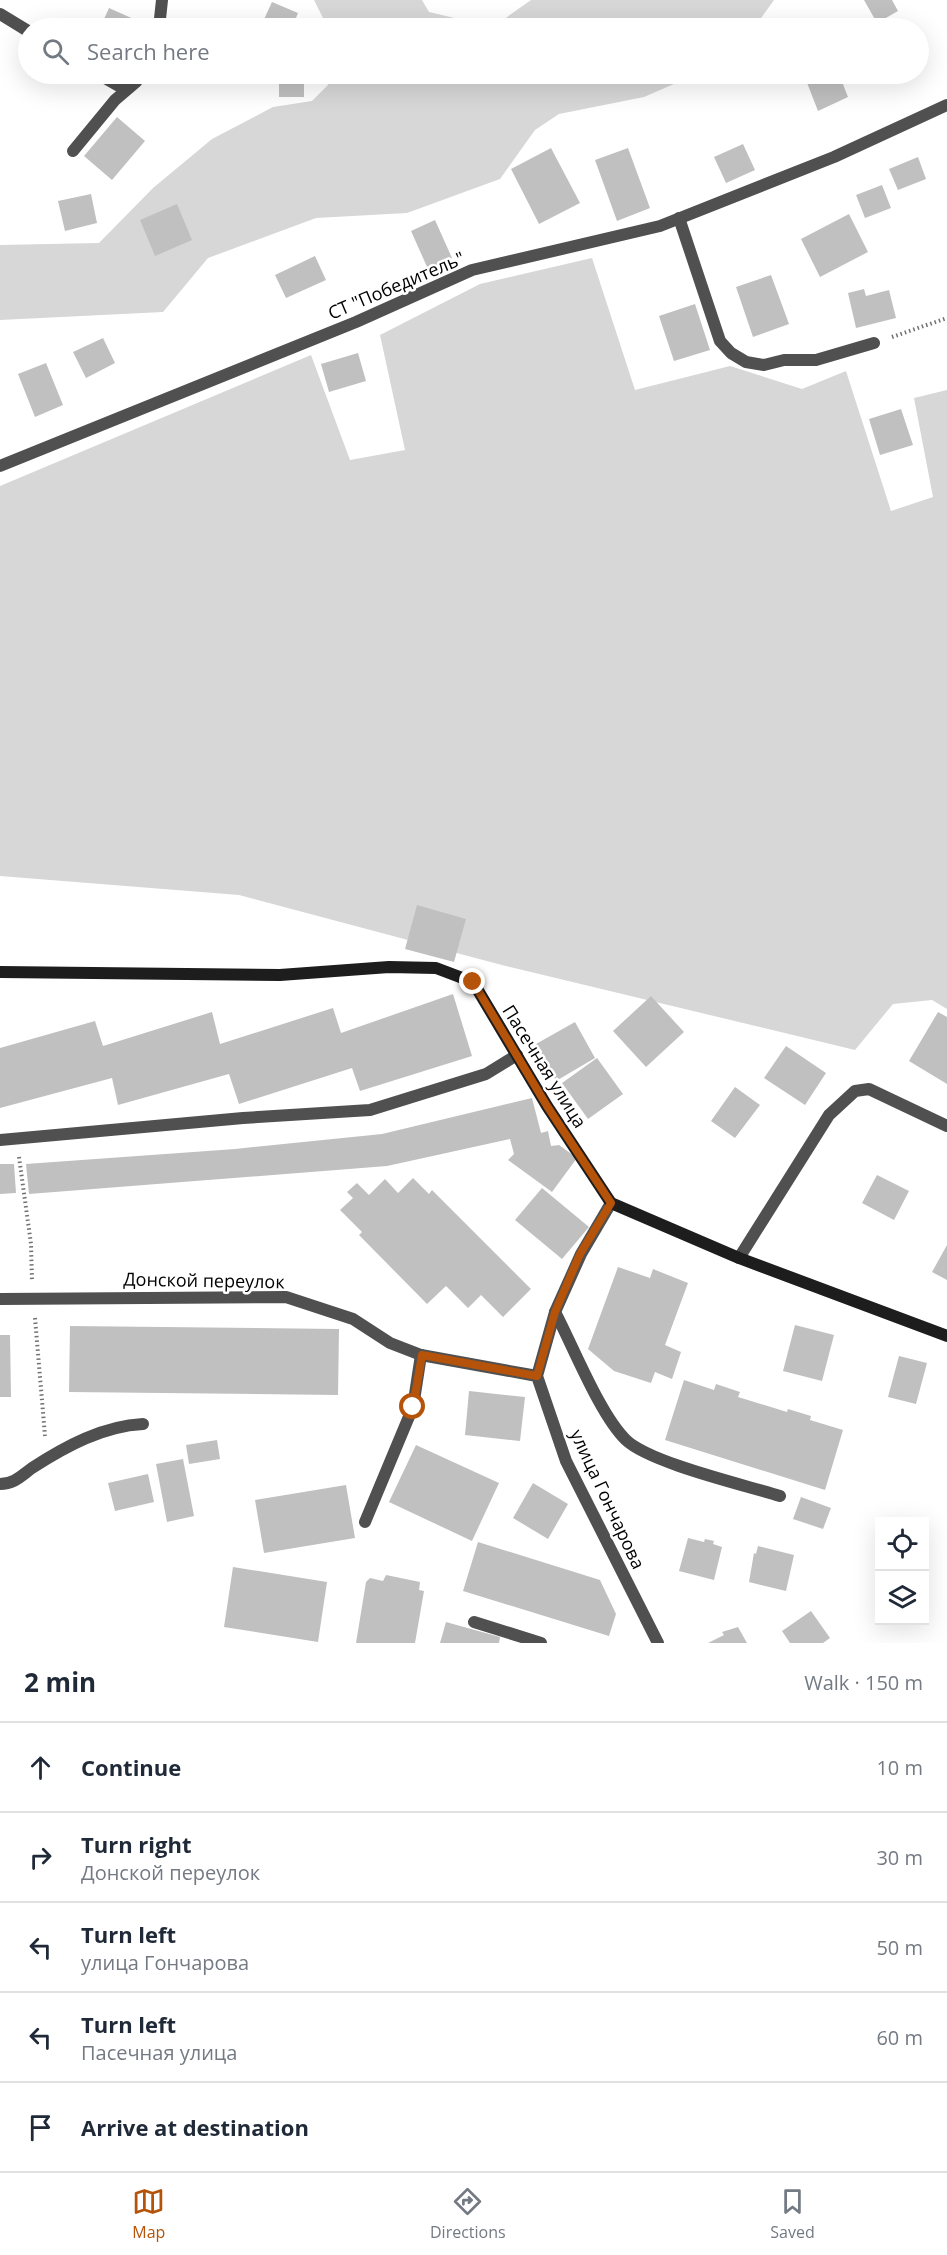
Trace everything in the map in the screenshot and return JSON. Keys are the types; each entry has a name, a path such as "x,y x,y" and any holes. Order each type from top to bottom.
{"street":[{"path":"160,18 162,0"},
{"path":"0,14 18,25"},
{"path":"116,84 126,90"},
{"path":"73,151 114,100 134,84"},
{"name":"СТ \"Победитель\"","path":"0,466 356,322 472,270 660,226 834,157 947,105"},
{"path":"679,219 720,341 731,353 746,362 764,365 784,360 816,360 874,343"},
{"name":"Пасечная улица","path":"0,972 280,975 389,967 436,968 473,982 611,1203"},
{"path":"0,1140 243,1118 370,1110 486,1074 517,1055"},
{"path":"739,1258 829,1115 855,1091 869,1089 947,1126"},
{"path":"537,1376 555,1312 580,1254 611,1203 739,1258 947,1336"},
{"name":"Донской переулок","path":"0,1299 286,1297 353,1319 390,1343 422,1355 537,1376"},
{"path":"555,1312 607,1415 626,1440 648,1455 780,1496"},
{"path":"365,1522 413,1407 422,1355"},
{"name":"улица Гончарова","path":"537,1376 566,1461 658,1643"},
{"path":"0,1484 11,1484 84,1439 119,1425 143,1424"},
{"path":"474,1622 541,1643"}],"path":[{"path":"874,343 947,318"},
{"path":"17,1138 31,1244 33,1298 47,1460"}],"shaded area":[{"path":"314,0 422,0 429,12 455,18 323,18"},
{"path":"531,0 774,0 761,18 506,18"},
{"path":"674,84 644,97 559,114 535,130 500,179 407,213 316,218 208,258 163,312 0,320 0,245 99,243 153,188 212,139 273,107 312,101 328,85"},
{"path":"592,258 635,390 730,366 802,389 846,371 891,511 933,497 914,398 947,390 947,1009 932,1000 893,1004 855,1050 498,964 239,895 0,876 0,486 311,355 350,460 405,450 380,335 480,284"}],"building":[{"path":"864,0 892,0 898,11 886,18 874,18"},
{"path":"272,2 298,13 296,18 265,18"},
{"path":"109,8 131,18 104,18"},
{"path":"279,84 304,84 304,97 279,97"},
{"path":"808,84 843,84 848,97 818,111"},
{"path":"117,117 145,141 112,180 84,156"},
{"path":"743,144 755,170 726,183 714,157"},
{"path":"551,148 580,203 539,224 511,169"},
{"path":"628,148 650,208 617,221 595,160"},
{"path":"918,157 926,179 898,190 889,169"},
{"path":"882,185 891,208 865,218 856,195"},
{"path":"91,194 97,223 65,231 58,201"},
{"path":"177,204 192,240 155,256 140,220"},
{"path":"849,214 868,252 820,277 801,239"},
{"path":"435,220 452,258 428,269 411,231"},
{"path":"315,256 326,280 286,298 275,275"},
{"path":"771,275 789,324 753,337 736,287"},
{"path":"864,289 866,296 889,290 896,318 856,328 848,293"},
{"path":"695,304 710,350 674,361 659,316"},
{"path":"103,338 115,363 86,378 73,352"},
{"path":"358,353 366,381 329,392 321,364"},
{"path":"46,363 63,405 35,417 18,374"},
{"path":"901,409 913,445 880,455 869,419"},
{"path":"417,905 466,919 454,962 405,949"},
{"path":"453,994 472,1056 360,1091 352,1068 239,1104 229,1074 118,1105 112,1078 0,1108 0,1048 95,1021 103,1046 212,1012 220,1044 333,1008 341,1033"},
{"path":"651,996 684,1032 646,1067 613,1031"},
{"path":"938,1012 947,1017 947,1084 909,1061"},
{"path":"575,1022 595,1058 556,1081 536,1044"},
{"path":"786,1046 826,1073 805,1105 764,1078"},
{"path":"597,1058 623,1094 588,1119 562,1083"},
{"path":"735,1087 760,1105 735,1138 711,1121"},
{"path":"532,1098 541,1133 548,1131 551,1146 559,1145 577,1158 552,1192 508,1160 514,1154 510,1139 387,1166 29,1194 26,1164 235,1149 382,1134"},
{"path":"0,1164 14,1164 16,1193 0,1194"},
{"path":"877,1175 909,1191 894,1220 862,1203"},
{"path":"413,1178 429,1194 432,1190 531,1289 503,1317 481,1295 468,1308 446,1286 427,1304 359,1235 362,1232 340,1210 353,1198 347,1192 357,1183 369,1195 385,1179 398,1193"},
{"path":"542,1188 589,1227 562,1259 515,1220"},
{"path":"947,1245 947,1280 932,1272"},
{"path":"618,1267 650,1278 653,1269 688,1283 665,1345 681,1352 672,1379 655,1372 651,1383 614,1371 588,1349"},
{"path":"795,1325 834,1335 822,1381 783,1371"},
{"path":"70,1326 339,1329 338,1395 69,1392"},
{"path":"0,1335 10,1335 11,1397 0,1397"},
{"path":"899,1356 927,1363 916,1404 888,1397"},
{"path":"684,1380 714,1390 716,1384 740,1392 738,1397 787,1412 788,1409 811,1416 810,1420 843,1430 825,1490 665,1440"},
{"path":"469,1391 525,1397 520,1441 465,1435"},
{"path":"217,1440 220,1459 189,1464 186,1445"},
{"path":"416,1445 499,1483 472,1541 389,1502"},
{"path":"183,1459 194,1516 167,1522 156,1464"},
{"path":"148,1474 154,1502 115,1511 108,1483"},
{"path":"533,1483 568,1504 548,1539 513,1518"},
{"path":"346,1485 355,1538 264,1553 255,1500"},
{"path":"801,1497 831,1508 823,1529 793,1519"},
{"path":"688,1538 704,1542 705,1539 714,1541 713,1544 722,1547 714,1580 679,1571"},
{"path":"478,1542 600,1580 616,1614 609,1636 463,1591"},
{"path":"758,1546 794,1555 786,1591 749,1582 754,1553 756,1554"},
{"path":"233,1567 327,1582 318,1642 224,1627"},
{"path":"386,1575 420,1582 419,1590 424,1591 415,1643 356,1643 366,1582 370,1578 383,1581"},
{"path":"811,1611 830,1638 823,1643 790,1643 782,1631"},
{"path":"446,1622 500,1637 499,1643 440,1643"},
{"path":"738,1627 747,1643 708,1643 724,1635 722,1632"}],"route":[{"path":"413,1407 422,1355 537,1376 555,1312 580,1254 611,1203 547,1106 473,982"}]}
